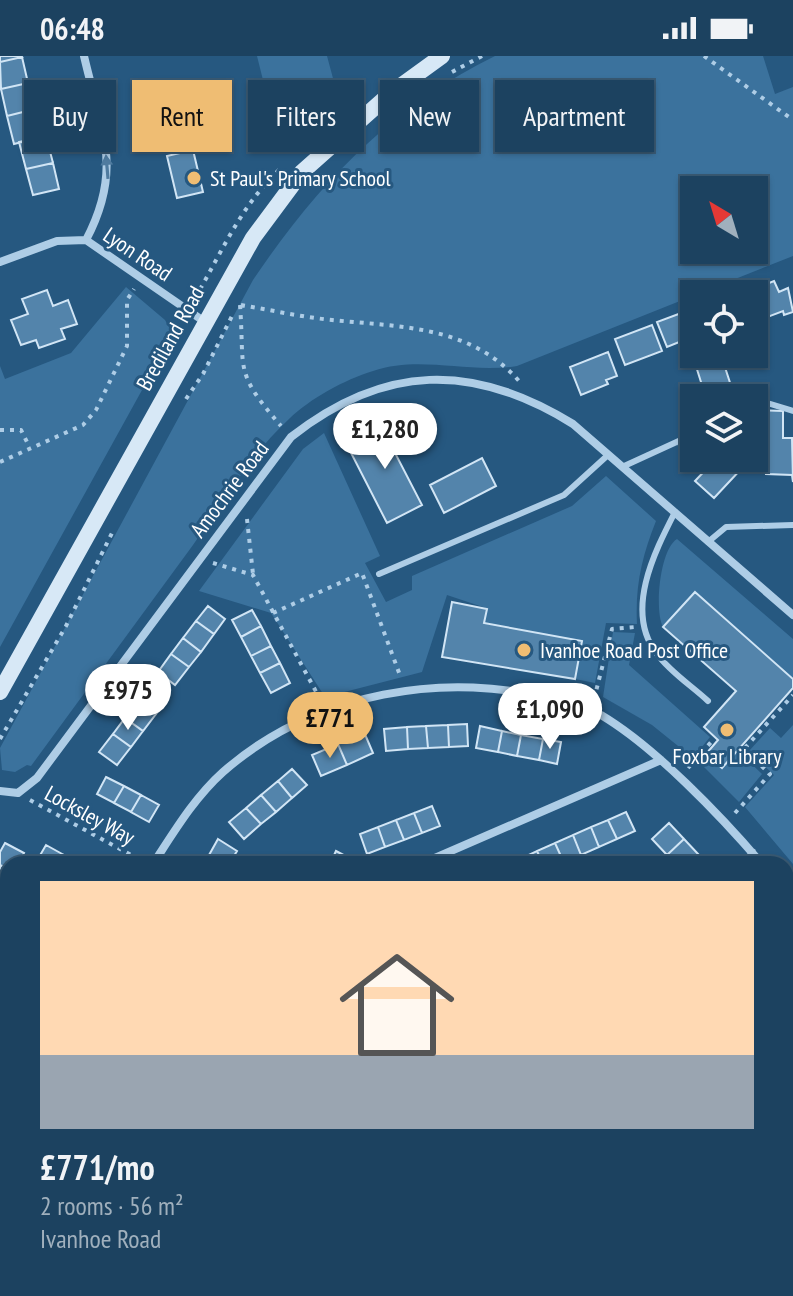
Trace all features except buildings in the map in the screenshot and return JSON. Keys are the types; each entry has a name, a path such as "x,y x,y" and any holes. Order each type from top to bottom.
{"street":[{"path":"84,56 108,169 105,199 86,240"},
{"name":"Brediland Road","path":"0,692 253,238 302,172 391,93 442,56"},
{"name":"Lyon Road","path":"0,262 57,241 86,240 205,322"},
{"name":"Amochrie Road","path":"18,793 37,778 291,437 324,411 393,383 439,377 491,386 536,401 573,424 793,615"},
{"path":"158,856 191,807 223,772 271,737 327,710 405,689 463,686 530,693 591,711 661,760 755,856"},
{"path":"439,856 661,760"},
{"path":"0,791 18,793"},
{"path":"751,856 752,852"}],"lane":[{"path":"768,403 793,411"},
{"path":"622,467 680,440"},
{"path":"379,574 564,495 608,455"},
{"path":"675,512 656,550 642,599 645,627 656,654 708,701"},
{"path":"708,542 726,527 793,525"}],"path":[{"path":"447,75 482,56"},
{"path":"704,56 793,120"},
{"path":"0,462 29,446 83,425 96,410 124,355 127,300 142,279"},
{"path":"185,400 203,374 242,295"},
{"path":"239,304 313,318 401,326 469,344 492,354 536,401"},
{"path":"239,304 239,340 244,374 254,395 291,437"},
{"path":"0,430 21,430 29,446"},
{"path":"244,497 253,575 327,710"},
{"path":"0,739 66,626 113,530"},
{"path":"199,560 253,575"},
{"path":"273,613 362,573 405,689"},
{"path":"591,711 612,629 645,627"},
{"path":"724,825 770,774 744,749 793,695"},
{"path":"679,779 713,740"},
{"name":"Locksley Way","path":"18,793 132,856"}],"shaded area":[{"path":"257,56 327,56 333,80 263,80"},
{"path":"495,56 763,56 775,94 793,87 793,256 733,280 680,280 680,301 517,366 481,368 427,364 391,367 351,379 328,390 289,419 250,463 31,766 15,772 2,770 0,748 253,280 303,212 380,133 380,152 479,152 479,80 451,80"},
{"path":"126,287 165,320 171,331 168,343 0,647 0,366 5,379 71,353"},
{"path":"324,433 380,556 365,563 386,602 412,590 412,576 572,506 606,476 656,521 640,571 637,624 606,623 595,683 575,679 582,641 484,623 486,608 447,595 422,672 325,697 271,613 199,591 303,449"},
{"path":"677,539 793,639 793,679 695,592 663,627 659,607 660,580 666,555"},
{"path":"613,632 635,633 629,665 710,737 693,758 652,725 603,697"},
{"path":"793,725 793,856 786,856 745,807 774,775 749,751 770,728 781,738"},
{"path":"738,751 762,774 739,802 700,763 706,754 722,768"}],"place":[{"name":"St Paul's Primary School","path":"194,178"},
{"name":"Ivanhoe Road Post Office","path":"524,650"},
{"name":"Foxbar Library","path":"727,730"}]}
